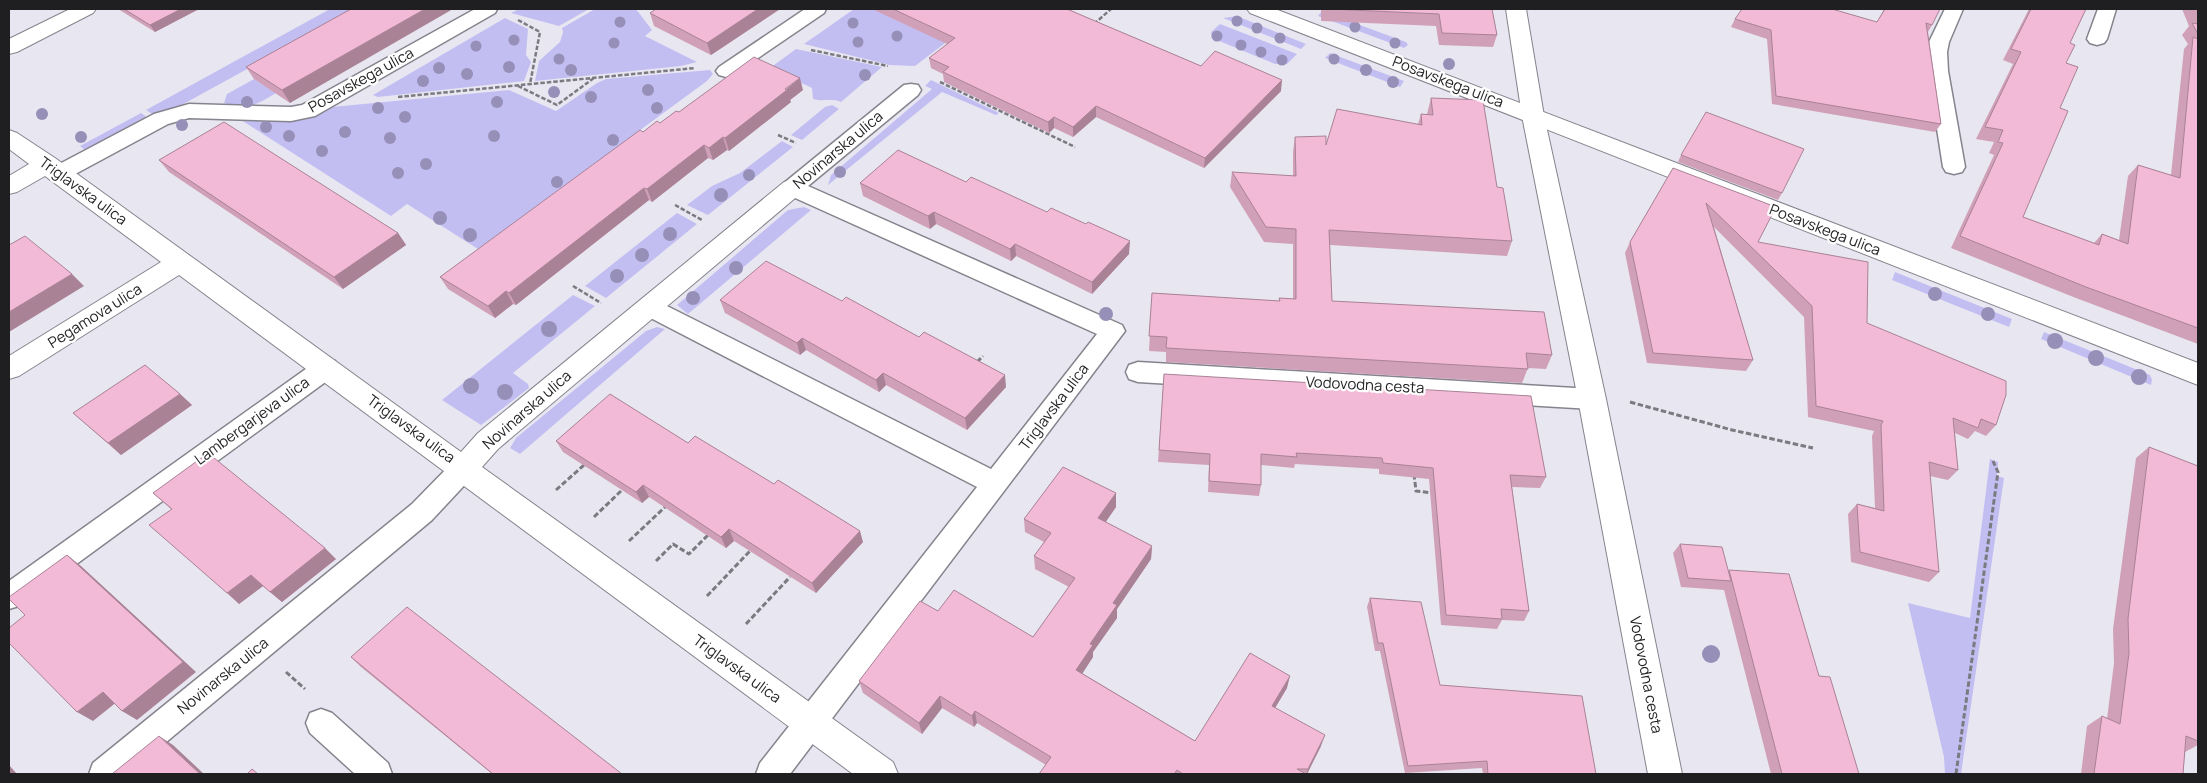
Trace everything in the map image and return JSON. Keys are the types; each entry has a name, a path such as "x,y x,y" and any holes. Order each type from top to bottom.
{"street":[{"path":"9,47 86,9"},
{"name":"Posavskega ulica","path":"1257,9 2198,374"},
{"name":"Vodovodna cesta","path":"1516,9 1533,116 1592,398 1665,774"},
{"name":"Triglavska ulica","path":"9,138 464,468 881,774"},
{"path":"9,186 53,169"},
{"name":"Novinarska ulica","path":"464,468 488,441 792,188"},
{"name":"Pegamova ulica","path":"9,369 180,262"}],"lane":[{"name":"Posavskega ulica","path":"53,169 178,113 189,111 291,114 308,111 488,9"},
{"path":"726,70 817,9"},
{"path":"1954,9 1939,42 1937,52 1938,70 1954,167"},
{"path":"2096,38 2107,9"},
{"name":"Novinarska ulica","path":"792,188 911,90"},
{"name":"Triglavska ulica","path":"792,188 1113,331 811,724"},
{"path":"649,306 996,484"},
{"name":"Lambergarjeva ulica","path":"9,597 326,368"},
{"name":"Vodovodna cesta","path":"1138,372 1592,398"},
{"name":"Novinarska ulica","path":"104,774 422,512 464,468"},
{"path":"322,722 376,774"},
{"path":"771,774 811,724"}],"path":[{"path":"1089,27 1112,9"},
{"path":"510,16 540,32 530,84"},
{"path":"776,36 800,47 888,66"},
{"path":"389,98 696,68"},
{"path":"516,86 557,105 595,78"},
{"path":"932,78 1075,147"},
{"path":"994,107 1001,101"},
{"path":"971,368 983,356"},
{"path":"1624,401 1732,430 1813,448"},
{"path":"1956,774 1998,472 1992,461"},
{"path":"556,490 584,465"},
{"path":"1414,472 1416,491 1440,493"},
{"path":"594,516 622,490"},
{"path":"629,541 665,507"},
{"path":"656,561 673,544 688,554 708,535"},
{"path":"707,596 750,551"},
{"path":"746,624 790,577"},
{"path":"258,647 321,703 322,722"}],"shaded area":[{"path":"330,9 357,9 176,108 154,115 146,110"},
{"path":"519,9 589,9 559,26 511,13"},
{"path":"595,9 636,9 652,30 645,36 697,62 681,66 535,81 539,61 560,42 563,32 562,28"},
{"path":"854,9 990,9 915,66 890,65 804,44"},
{"path":"1322,11 1406,42 1408,45 1404,48 1318,16"},
{"path":"1237,16 1306,44 1301,49 1223,18"},
{"path":"505,18 528,29 526,55 531,62 524,81 378,97 373,95"},
{"path":"1220,24 1297,54 1287,64 1275,64 1212,38 1211,32"},
{"path":"796,49 882,67 841,102 817,100 813,99 812,88 770,68"},
{"path":"1330,53 1404,81 1400,87 1325,58"},
{"path":"710,70 713,74 707,81 478,249 407,204 391,216 238,118 275,121 298,120 321,113 332,107 509,90 556,111 606,79"},
{"path":"254,79 276,93 263,101 245,107 224,103 227,94"},
{"path":"931,80 999,113 996,115 942,92 828,185 831,175 932,89 925,86"},
{"path":"832,105 839,109 802,140 791,135 825,107"},
{"path":"141,113 148,118 85,150 80,146"},
{"path":"782,141 793,147 708,215 687,205 712,186 740,173"},
{"path":"804,207 811,210 688,314 677,305 788,210"},
{"path":"677,213 697,224 606,298 585,286"},
{"path":"1895,272 2012,319 2009,327 1892,280"},
{"path":"573,295 595,306 513,373 528,384 529,388 481,425 442,400"},
{"path":"657,327 665,329 520,454 510,448 516,438 646,331"},
{"path":"2044,332 2150,375 2151,385 2041,339"},
{"path":"1990,459 1998,462 1997,476 2004,478 1961,774 1945,774 1944,757 1908,603 1970,618"}],"building":[{"path":"124,9 181,9 150,25"},
{"path":"351,9 425,9 282,90 246,67"},
{"path":"656,9 758,9 707,43 650,13"},
{"path":"893,9 1067,9 1201,66 1215,51 1282,80 1205,158 1096,106 1073,127 1054,117 1048,122 943,72 949,67 929,58 955,38"},
{"path":"1329,9 1492,9 1497,35 1442,33 1439,14"},
{"path":"1742,9 1832,9 1877,22 1885,9 1940,9 1932,25 1926,23 1941,124 1776,96 1771,30 1735,19"},
{"path":"2031,9 2086,9 2070,43 2075,45 2066,63 2078,67 2060,108 2068,111 2023,217 2099,245 2102,234 2128,244 2138,165 2180,178 2193,37 2198,39 2198,328 2086,287 1960,236 2003,143 1998,142 2003,130 1985,127 2021,52 2011,49"},
{"path":"2192,23 2198,24 2198,34"},
{"path":"754,57 800,78 725,138 723,137 709,148 704,145 647,189 644,188 509,293 506,291 488,306 440,277 640,130 643,132 657,121 660,123 676,111 679,112"},
{"path":"1431,98 1483,100 1497,187 1503,188 1512,241 1329,230 1332,301 1544,312 1552,355 1526,353 1528,369 1166,348 1167,337 1149,336 1152,293 1280,301 1279,298 1296,299 1296,229 1266,227 1232,172 1296,176 1295,137 1326,136 1326,145 1337,109 1422,125 1421,114 1433,115"},
{"path":"1706,112 1804,149 1782,193 1681,155"},
{"path":"224,122 398,233 334,277 159,160"},
{"path":"898,150 966,182 971,177 1047,212 1051,208 1130,241 1092,282 1015,244 1010,249 934,212 928,216 860,183"},
{"path":"1673,168 1776,207 1758,242 1868,262 1867,323 2006,381 2006,395 1996,425 1981,419 1978,428 1953,418 1958,470 1929,462 1939,572 1860,552 1857,504 1884,511 1881,425 1883,421 1816,406 1812,306 1706,203 1753,360 1653,353 1630,242"},
{"path":"25,236 72,274 9,312 9,245"},
{"path":"766,261 842,301 846,297 919,337 924,332 1005,375 965,418 883,373 876,380 802,338 797,343 720,300"},
{"path":"145,365 180,394 108,443 73,413"},
{"path":"1164,374 1531,396 1546,477 1510,475 1529,611 1501,609 1502,619 1446,615 1433,468 1383,463 1382,458 1296,453 1297,457 1261,454 1261,485 1209,481 1210,454 1159,450"},
{"path":"610,394 688,443 695,436 774,484 778,480 860,531 812,583 729,529 721,537 643,485 636,492 556,441"},
{"path":"2149,447 2198,466 2198,741 2186,736 2183,774 2094,774 2102,716 2120,724 2129,653 2128,619"},
{"path":"208,453 325,548 270,592 251,575 227,593 149,525 172,509 153,493"},
{"path":"1063,467 1116,493 1098,518 1152,546 1113,603 1117,605 1090,644 1093,645 1076,670 1195,741 1250,653 1290,676 1272,706 1325,735 1308,769 1297,769 1306,774 1183,774 1177,770 1174,774 1039,774 1051,757 975,711 972,716 940,696 919,723 859,681 920,601 938,611 954,590 1033,637 1075,578 1034,556 1051,533 1024,519"},
{"path":"1680,544 1722,547 1731,581 1688,578"},
{"path":"67,555 183,662 122,711 103,692 77,712 9,643 9,628 25,615 9,597"},
{"path":"1729,570 1789,574 1819,676 1830,677 1859,774 1782,774"},
{"path":"1370,598 1421,602 1440,685 1582,696 1596,774 1488,774 1487,761 1408,766 1383,643 1378,643"},
{"path":"407,607 622,774 493,774 351,657"},
{"path":"159,736 200,774 112,774"},
{"path":"252,769 258,774 247,774"}]}
